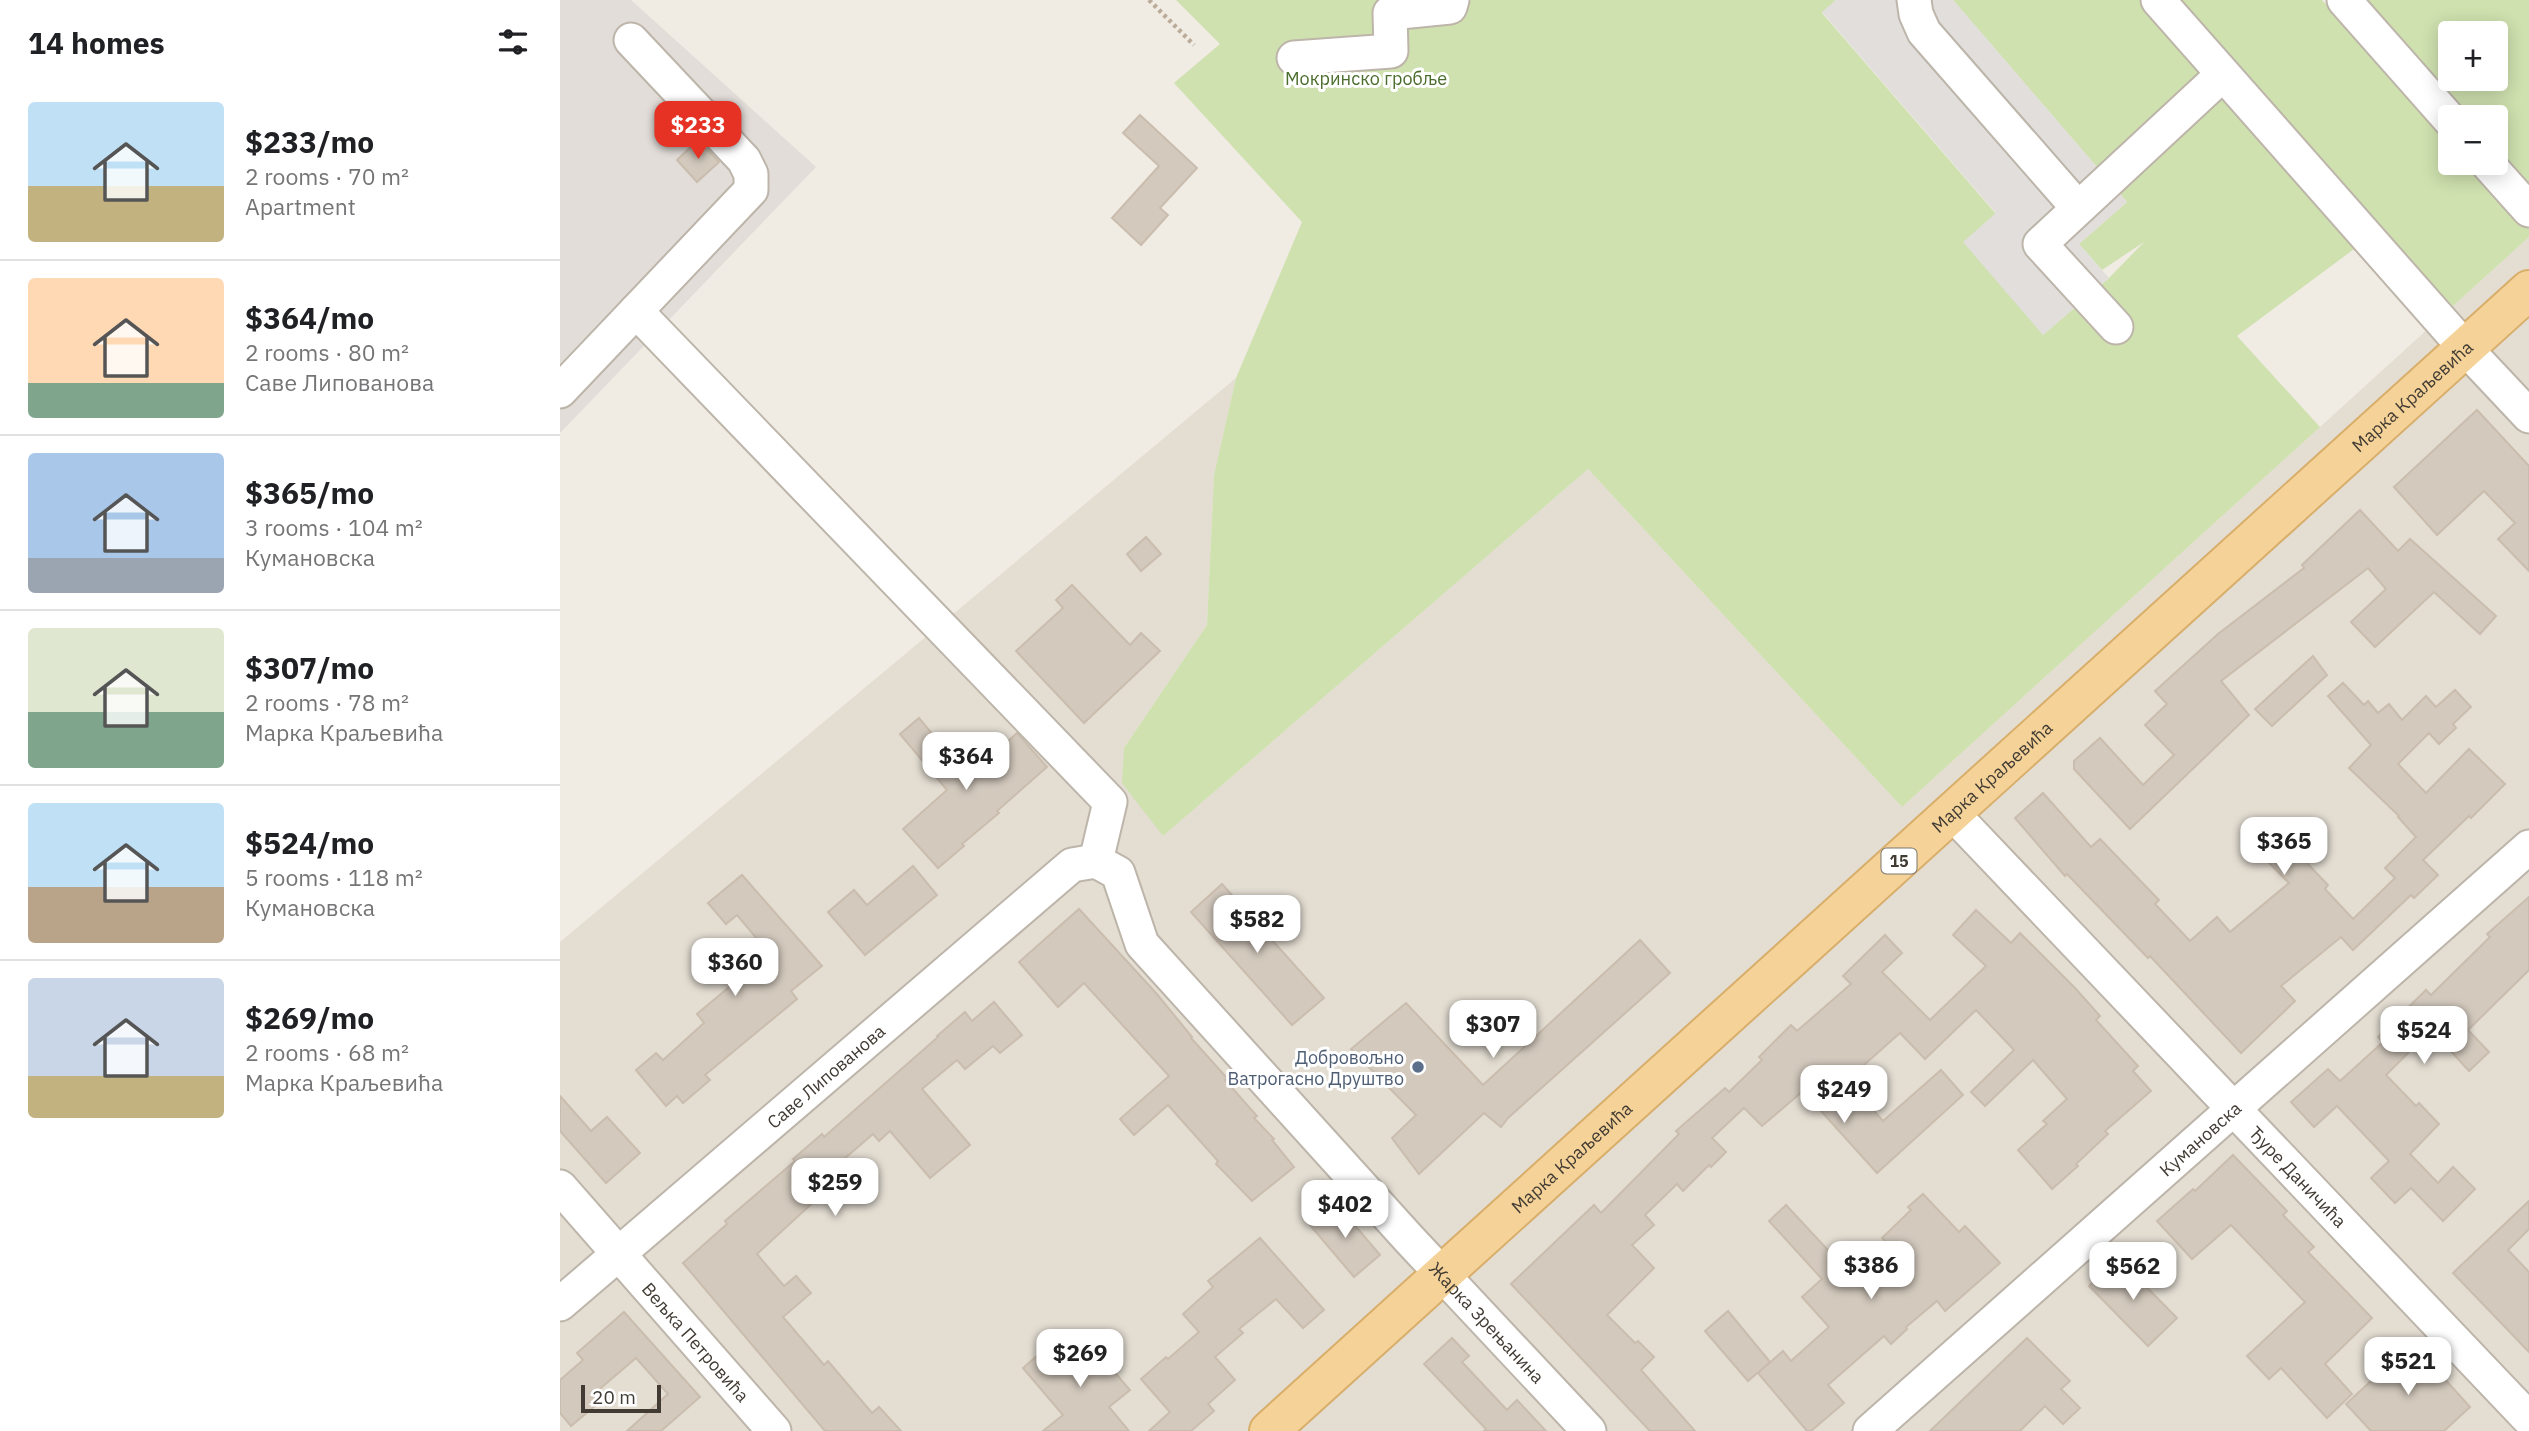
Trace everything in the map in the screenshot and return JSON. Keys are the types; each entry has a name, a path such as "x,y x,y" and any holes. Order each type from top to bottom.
{"main road":[{"name":"Марка Краљевића","path":"1269,1431 2529,290"}],"street":[{"path":"1294,58 1391,51 1390,13 1450,7 1452,0"},
{"path":"1914,0 1916,14 1924,32 2078,208"},
{"path":"2158,0 2466,349 2529,416"},
{"path":"2344,0 2438,106"},
{"path":"560,391 751,190 752,182 744,160 631,40"},
{"path":"2116,327 2040,244 2222,75"},
{"path":"2498,175 2529,210"},
{"path":"636,311 1110,802 1096,861"},
{"name":"Ђуре Даничића","path":"1952,813 2529,1419"},
{"name":"Кумановска","path":"1870,1431 2529,847"},
{"name":"Саве Липованова","path":"560,1304 1072,865 1096,861"},
{"name":"Жарка Зрењанина","path":"1096,861 1118,873 1142,944 1442,1275 1589,1431"},
{"name":"Вељка Петровића","path":"560,1188 775,1431"}],"path":[{"path":"1149,0 1194,44"}],"shaded area":[{"path":"560,0 631,0 816,167 560,433"},
{"path":"1836,0 1953,0 2127,202 2079,244 2109,278 2043,335 1963,242 1996,213 1822,12"},
{"path":"2529,237 2529,1431 560,1431 560,942 1236,378 1214,475 1207,625 1124,748 1163,836 1588,469 1902,807"}],"green space":[{"name":"Мокринско гробље","path":"1176,0 1836,0 1822,13 1996,214 2043,335 2109,278 2144,242 2102,270 2079,244 2127,202 1953,0 2322,0 2438,126 2438,175 2482,175 2529,226 2529,237 2453,306 2377,232 2237,336 2320,427 1902,807 1588,469 1163,836 1122,783 1124,748 1207,625 1214,475 1236,378 1302,222 1174,83 1220,44"},
{"path":"2360,0 2529,0 2529,190 2508,166 2508,105 2454,105 2442,91 2508,91 2508,21 2438,21 2438,87"}],"building":[{"path":"1140,115 1197,168 1160,208 1168,215 1141,245 1112,218 1159,166 1123,133"},
{"path":"698,140 719,162 697,182 677,160"},
{"path":"2477,410 2529,466 2529,571 2498,539 2515,523 2484,491 2437,535 2394,487"},
{"path":"2360,510 2398,551 2410,539 2496,616 2480,634 2434,592 2375,647 2351,622 2386,589 2368,568 2221,681 2249,715 2130,829 2074,769 2074,761 2100,738 2143,785 2174,755 2145,725 2167,704 2155,691 2218,634 2304,568 2302,565"},
{"path":"1146,537 1161,554 1141,571 1127,554"},
{"path":"1072,585 1130,645 1141,633 1160,651 1084,723 1016,651 1063,608 1056,600"},
{"path":"2313,656 2327,675 2272,726 2255,709"},
{"path":"2343,683 2364,705 2368,701 2378,713 2389,704 2402,720 2426,696 2436,707 2455,690 2471,707 2453,724 2456,728 2439,744 2429,733 2398,764 2426,793 2469,749 2505,784 2423,860 2438,875 2414,898 2411,895 2353,950 2341,937 2281,986 2295,1001 2241,1053 2150,956 2148,958 2067,874 2065,876 2015,818 2043,793 2091,847 2100,839 2159,900 2155,904 2190,941 2217,917 2230,932 2289,883 2265,859 2285,840 2328,885 2325,889 2353,919 2395,878 2385,868 2416,837 2399,816 2349,768 2371,745 2328,696"},
{"path":"919,718 969,778 1017,733 1047,767 938,868 903,829 947,790 900,734"},
{"path":"913,866 937,895 865,955 828,912 854,890 867,905"},
{"path":"742,875 822,966 791,991 797,999 705,1075 710,1080 683,1103 677,1096 666,1106 636,1070 656,1053 663,1060 704,1023 697,1014 734,983 737,987 773,958 737,915 726,924 708,903"},
{"path":"1222,884 1324,998 1292,1025 1191,912"},
{"path":"2529,897 2529,970 2468,1030 2489,1052 2469,1071 2438,1037 2436,1039 2429,1032 2386,1075 2416,1106 2419,1103 2439,1124 2410,1154 2438,1183 2453,1167 2475,1189 2443,1221 2411,1188 2395,1203 2371,1178 2389,1161 2337,1106 2314,1127 2291,1102 2328,1069 2340,1081 2383,1042 2378,1037 2426,990 2431,995 2490,937 2487,934"},
{"path":"1079,909 1156,993 1227,1078 1225,1080 1257,1116 1254,1118 1274,1139 1272,1140 1294,1167 1252,1201 1216,1164 1218,1161 1168,1105 1134,1135 1120,1119 1169,1076 1084,983 1058,1007 1019,962"},
{"path":"1976,910 2011,943 2020,933 2075,988 2100,1016 2096,1020 2138,1066 2133,1071 2151,1091 2105,1131 2108,1134 2052,1189 2018,1150 2047,1124 2043,1121 2067,1099 2033,1060 1985,1106 1971,1092 2014,1050 1976,1010 1925,1059 1900,1033 1847,1080 1883,1121 1941,1070 1963,1095 1877,1173 1803,1091 1762,1126 1744,1108 1712,1138 1726,1152 1683,1191 1677,1184 1645,1215 1654,1225 1632,1245 1654,1268 1607,1315 1635,1343 1638,1341 1654,1357 1641,1370 1695,1431 1650,1431 1511,1284 1594,1205 1601,1213 1679,1134 1676,1131 1725,1088 1729,1092 1762,1060 1759,1057 1791,1025 1797,1031 1851,984 1843,976 1885,935 1902,953 1882,972 1930,1020 1986,966 1953,935"},
{"name":"Добровољно Ватрогасно Друштво","path":"1640,940 1670,973 1501,1127 1484,1113 1419,1174 1392,1138 1416,1115 1351,1049 1406,1003 1483,1085"},
{"path":"994,1002 1022,1035 1000,1053 993,1046 965,1069 957,1060 922,1089 970,1145 930,1178 890,1131 879,1141 873,1134 836,1166 843,1175 757,1254 784,1286 796,1276 811,1293 783,1317 824,1365 828,1361 872,1413 879,1407 901,1431 825,1431 683,1263 727,1224 725,1221 795,1161 793,1159 822,1134 824,1137 965,1012 972,1021"},
{"path":"560,1096 591,1131 607,1117 640,1153 606,1183 560,1131"},
{"path":"2233,1155 2287,1211 2283,1215 2314,1247 2308,1252 2372,1318 2325,1364 2352,1394 2327,1418 2281,1368 2269,1379 2247,1356 2305,1302 2231,1225 2192,1259 2157,1221 2193,1189 2195,1191"},
{"path":"1923,1194 1959,1232 1965,1226 2000,1263 1945,1311 1937,1301 1906,1327 1891,1344 1884,1336 1828,1385 1844,1403 1811,1431 1807,1431 1758,1373 1783,1351 1791,1361 1829,1327 1802,1297 1822,1279 1769,1221 1786,1205 1851,1275 1854,1272 1864,1283 1898,1254 1882,1238 1911,1210 1908,1207"},
{"path":"2529,1201 2529,1229 2508,1250 2529,1272 2529,1352 2453,1273"},
{"path":"1336,1203 1380,1255 1354,1277 1310,1225"},
{"path":"1260,1238 1324,1310 1303,1328 1276,1299 1239,1329 1243,1333 1215,1357 1235,1380 1208,1404 1214,1411 1191,1431 1149,1431 1170,1412 1141,1379 1199,1332 1183,1314 1213,1287 1208,1281"},
{"path":"2118,1258 2177,1318 2148,1346 2089,1286"},
{"path":"1728,1311 1770,1362 1748,1381 1705,1331"},
{"path":"624,1312 700,1397 661,1431 627,1431 668,1394 636,1358 595,1393 602,1400 571,1426 560,1413 560,1380 583,1360 577,1353"},
{"path":"1452,1338 1469,1356 1462,1362 1507,1410 1517,1400 1546,1431 1484,1431 1486,1429 1424,1364"},
{"path":"2027,1338 2070,1381 2061,1389 2080,1408 2063,1424 2045,1406 2020,1431 1930,1431"},
{"path":"1086,1339 1130,1390 1109,1407 1129,1431 1043,1431 1063,1415 1023,1368 1046,1348 1059,1363"},
{"path":"2412,1343 2470,1407 2444,1431 2371,1431 2346,1404"}],"place":[{"name":"Добровољно Ватрогасно Друштво","path":"1418,1067"}]}
